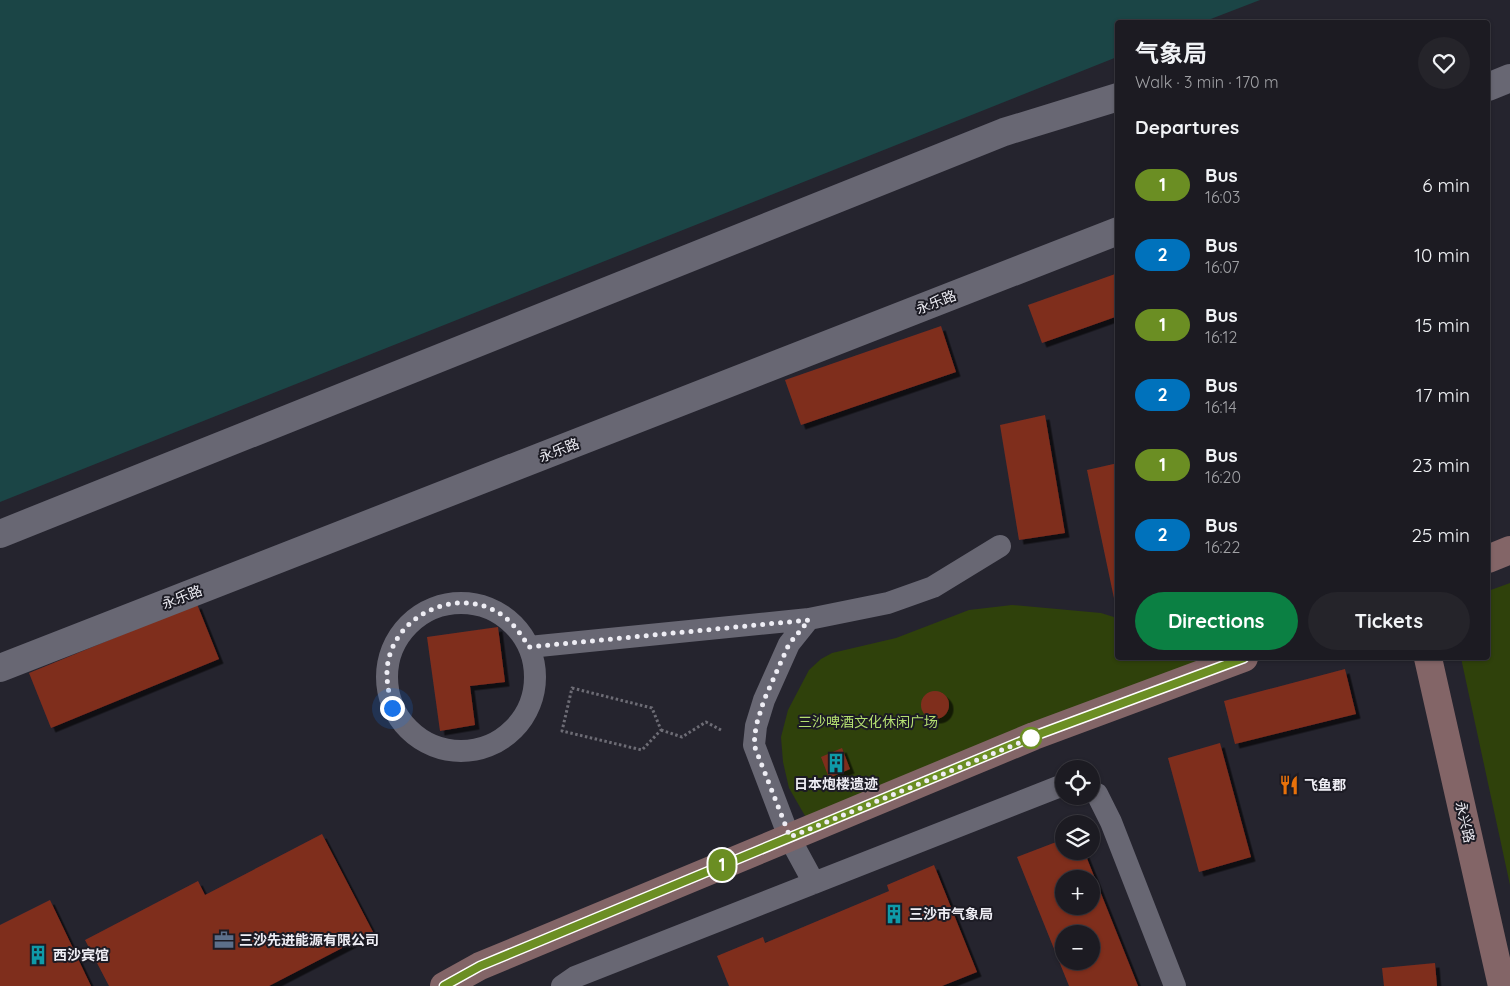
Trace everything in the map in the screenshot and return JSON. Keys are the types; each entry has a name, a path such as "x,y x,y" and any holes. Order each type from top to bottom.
{"street":[{"path":"1490,85 1510,78"},
{"path":"0,534 1004,132 1115,98"},
{"name":"永乐路","path":"0,668 1115,232"},
{"path":"1490,559 1510,550"},
{"path":"444,986 480,966 1034,736 1239,660"},
{"name":"永兴路","path":"1428,660 1502,986"}],"lane":[{"path":"529,647 809,620 888,603 933,587 1000,546"},
{"path":"453,603 477,604 498,613 516,627 529,647 535,670 534,693 525,715 511,733 491,746 468,752 445,751 423,742 405,727 392,708 387,684 388,661 396,640 412,621 431,609 453,603"},
{"path":"809,620 789,644 764,700 756,726 754,745 790,837 814,883"},
{"path":"562,986 575,977 1055,788"},
{"path":"1100,800 1112,822 1175,986"}],"path":[{"path":"661,730 642,750 562,731 572,688 652,708 661,730 682,737 706,722 754,745"}],"green space":[{"path":"1510,583 1510,885 1461,660 1490,660 1490,590"},
{"name":"三沙啤酒文化休闲广场","path":"1012,605 1101,613 1115,617 1115,660 1231,660 812,828 789,788 783,762 781,737 788,710 809,670 821,659 832,653 896,638 969,610"}],"shaded area":[{"path":"0,0 1260,0 1208,20 1115,20 1115,58 0,502"}],"building":[{"path":"1115,274 1115,317 1042,343 1028,305"},
{"path":"941,326 956,372 801,425 785,380"},
{"path":"1045,415 1065,533 1019,540 1000,425"},
{"path":"1115,464 1115,603 1087,470"},
{"path":"197,604 219,659 51,728 29,673"},
{"path":"498,627 505,682 470,686 475,725 440,731 427,637"},
{"path":"1345,669 1356,714 1235,744 1224,701"},
{"path":"935,691 945,695 949,705 945,715 935,719 925,715 921,705 925,695"},
{"path":"1220,743 1251,857 1199,872 1168,758"},
{"name":"日本炮楼遗迹","path":"842,748 850,769 829,778 821,757"},
{"path":"322,834 373,932 269,986 109,986 85,940 198,881 205,895"},
{"path":"1055,842 1055,860 1088,860 1092,870 1055,870 1055,915 1100,915 1100,891 1138,986 1069,986 1063,970 1100,970 1100,925 1055,925 1055,951 1017,857"},
{"name":"三沙市气象局","path":"934,865 977,972 942,986 729,986 717,956 763,937 765,943 889,891 887,885"},
{"name":"西沙宾馆","path":"50,900 91,986 0,986 0,925"},
{"path":"1435,963 1437,986 1384,986 1382,968"}],"bus line":[{"name":"1","path":"444,986 480,966 1034,736 1239,660"}],"place":[{"name":"日本炮楼遗迹","path":"836,763"},
{"name":"飞鱼郡","path":"1289,785"},
{"name":"三沙市气象局","path":"894,914"},
{"name":"三沙先进能源有限公司","path":"224,940"},
{"name":"西沙宾馆","path":"38,955"}],"route":[{"path":"392,708 387,684 388,661 396,640 412,621 431,609 453,603 477,604 498,613 516,627 529,647 809,620 789,644 764,700 756,726 754,745 759,762 790,837 1031,738"}]}
